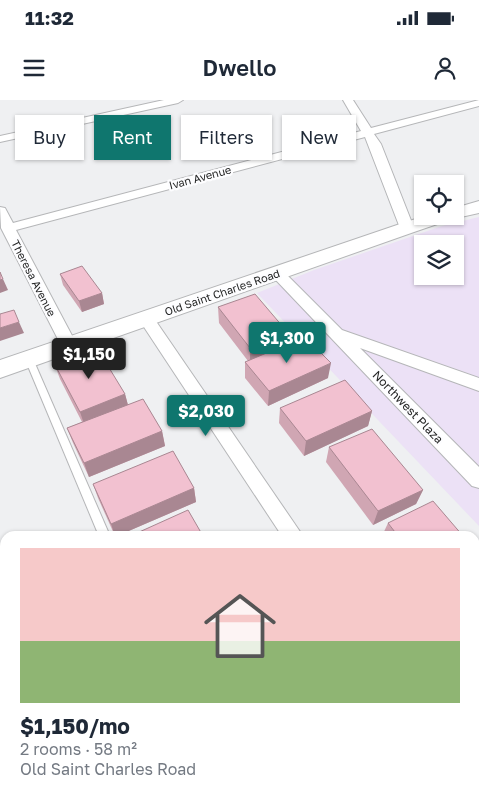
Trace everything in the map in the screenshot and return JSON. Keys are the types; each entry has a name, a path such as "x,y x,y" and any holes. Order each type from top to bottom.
{"street":[{"path":"0,139 178,100"},
{"path":"348,100 369,132 407,228"},
{"name":"Ivan Avenue","path":"8,228 479,103"},
{"path":"464,211 479,207"},
{"name":"Theresa Avenue","path":"0,211 69,345"},
{"name":"Old Saint Charles Road","path":"0,369 417,225"},
{"name":"Northwest Plaza","path":"277,272 479,480"},
{"path":"146,318 290,531"},
{"name":"Northwest Plaza","path":"336,334 479,385"}],"lane":[{"path":"30,359 102,531"}],"shaded area":[{"path":"479,217 479,526 257,293 314,270 414,236 414,285 464,285 464,235 416,235 446,225 464,225 464,221"}],"building":[{"path":"82,266 102,293 79,301 60,274"},
{"path":"255,294 289,334 250,348 218,307"},
{"path":"14,310 19,322 0,328 0,314"},
{"path":"305,337 331,363 269,391 245,362"},
{"path":"97,348 125,394 80,412 54,363"},
{"path":"345,380 372,411 306,441 280,408"},
{"path":"143,399 162,431 84,463 67,428"},
{"path":"372,429 423,490 378,511 329,447"},
{"path":"173,451 194,488 111,524 93,484"},
{"path":"433,501 459,531 394,531 388,523"},
{"path":"188,510 200,531 141,531"}]}
